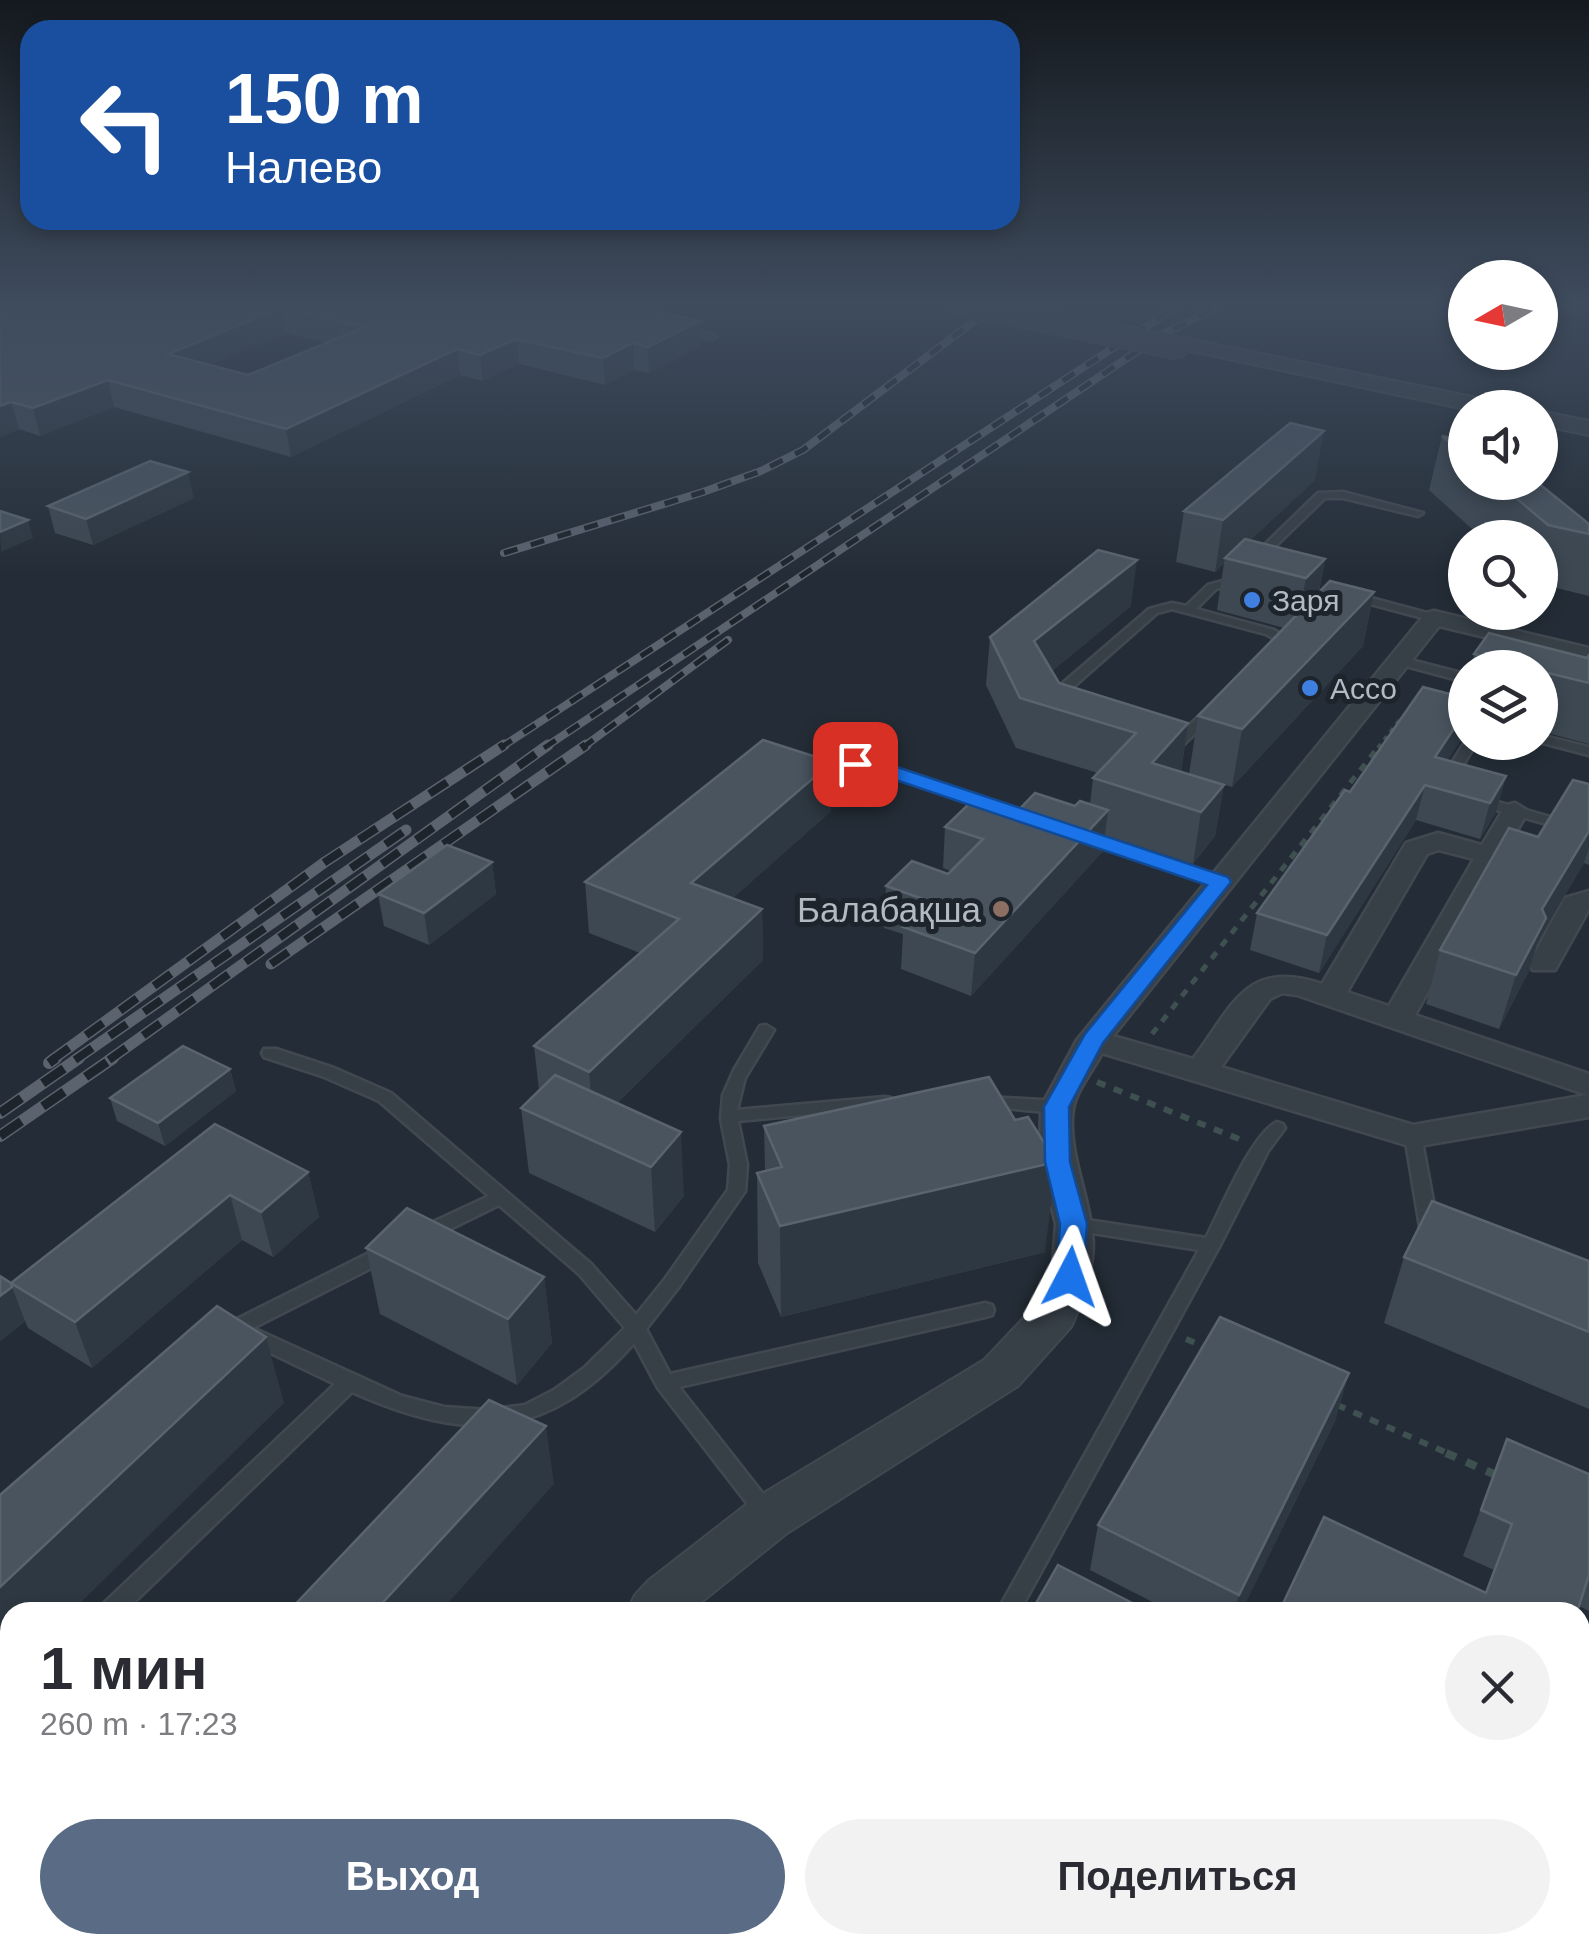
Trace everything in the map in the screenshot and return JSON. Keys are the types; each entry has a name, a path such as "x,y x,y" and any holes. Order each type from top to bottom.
{"street":[{"path":"1406,394 1448,403"},
{"path":"1423,394 1448,399"},
{"path":"1558,424 1589,430"},
{"path":"677,1602 769,1517 1001,1373 1055,1314 1070,1277 1074,1224 1058,1162 1057,1107 1075,1073 1093,1040 1434,618 1572,656"},
{"path":"1397,1019 1516,811"},
{"path":"1330,996 1420,845 1448,843 1490,855"},
{"path":"1544,964 1575,904 1589,900"},
{"path":"1202,1070 1259,992 1268,986 1290,984 1589,1085"},
{"path":"1093,1040 1413,1136 1589,1106"}],"lane":[{"path":"1190,608 1270,632 1282,639 1282,644 1179,742 1153,744 1076,716 1065,693 1066,686 1153,611 1172,606 1190,608 1220,583 1257,574 1253,562 1322,495 1344,495 1418,513"},
{"path":"1340,593 1434,618"},
{"path":"1399,661 1448,674"},
{"path":"1558,743 1589,751"},
{"path":"1459,760 1446,781 1456,794 1589,832"},
{"path":"809,795 844,768 867,764 1051,825"},
{"path":"1070,832 1221,882"},
{"path":"499,1198 228,1333 415,1408 451,1417 490,1418 530,1411 586,1378 636,1328 736,1191 741,1174 740,1154 730,1116 730,1096 766,1030"},
{"path":"270,1053 328,1072 384,1097 585,1268 636,1328 665,1383 769,1517"},
{"path":"960,1101 1057,1107"},
{"path":"730,1116 901,1102"},
{"path":"1014,1602 1261,1148 1278,1128"},
{"path":"1413,1136 1434,1254"},
{"path":"1074,1224 1211,1245"},
{"path":"665,1383 986,1310"},
{"path":"120,1602 352,1380"}],"path":[{"path":"1138,1052 1438,671"},
{"path":"1075,1073 1261,1148"},
{"path":"1165,1330 1218,1352"},
{"path":"1324,1399 1500,1476"}],"building":[{"path":"0,394 70,394 33,408 11,402 0,406"},
{"path":"159,394 361,394 286,429"},
{"path":"1290,423 1324,431 1223,520 1184,511"},
{"path":"150,461 188,472 86,519 48,506"},
{"path":"1558,499 1589,524 1589,534 1558,527 1558,520 1542,520 1518,500"},
{"path":"0,511 28,520 0,532"},
{"path":"1245,539 1325,559 1306,578 1225,558"},
{"path":"1098,550 1137,560 1034,641 1059,683 1188,723 1152,763 1224,785 1201,812 1093,778 1136,733 1020,698 990,637"},
{"path":"1330,581 1374,592 1242,729 1198,716"},
{"path":"1489,633 1556,650 1477,650"},
{"path":"1558,651 1587,658 1589,655 1589,683 1558,675"},
{"path":"1423,687 1448,694 1448,738 1435,757 1506,776 1490,803 1425,785 1327,935 1257,913 1345,790 1350,792"},
{"path":"763,740 832,762 691,883 762,909 589,1072 534,1046 679,919 585,882"},
{"path":"1573,780 1589,784 1589,831 1542,909 1546,918 1516,975 1440,950 1509,828 1538,837"},
{"path":"1035,793 1075,806 1080,801 1108,810 975,953 903,927 929,901 886,886 912,861 948,874 983,839 945,827 971,802 1013,816"},
{"path":"447,845 492,862 424,913 378,894"},
{"path":"183,1046 230,1069 158,1123 110,1098"},
{"path":"555,1075 681,1132 651,1167 521,1108"},
{"path":"989,1077 1015,1120 1028,1117 1056,1162 780,1226 757,1173 782,1167 764,1126"},
{"path":"215,1124 308,1172 261,1212 230,1195 75,1322 11,1283"},
{"path":"1432,1201 1589,1261 1589,1332 1404,1257"},
{"path":"407,1208 544,1277 508,1319 366,1248"},
{"path":"0,1276 12,1287 0,1296"},
{"path":"217,1306 266,1337 0,1587 0,1495"},
{"path":"1220,1317 1349,1373 1239,1595 1098,1525"},
{"path":"489,1400 546,1426 383,1602 297,1602"},
{"path":"1507,1439 1589,1474 1589,1575 1580,1602 1284,1602 1324,1517 1486,1593 1512,1524 1481,1510"},
{"path":"1058,1565 1130,1602 1037,1602"}],"railway":[{"path":"504,553 761,471 803,450 877,394"},
{"path":"500,748 1042,394"},
{"path":"544,748 1073,394"},
{"path":"582,748 728,640"},
{"path":"52,1060 325,862 504,745"},
{"path":"109,1060 548,745"},
{"path":"271,964 586,745"},
{"path":"75,1060 406,830"},
{"path":"49,1063 56,1058"},
{"path":"0,1113 79,1058"},
{"path":"0,1136 113,1058"}],"place":[{"name":"Заря","path":"1252,600"},
{"name":"Ассо","path":"1310,688"},
{"name":"Балабақша","path":"1001,909"}],"route":[{"path":"855,764 881,768 1221,882 1093,1040 1057,1107 1058,1162 1074,1224 1070,1277"}]}
